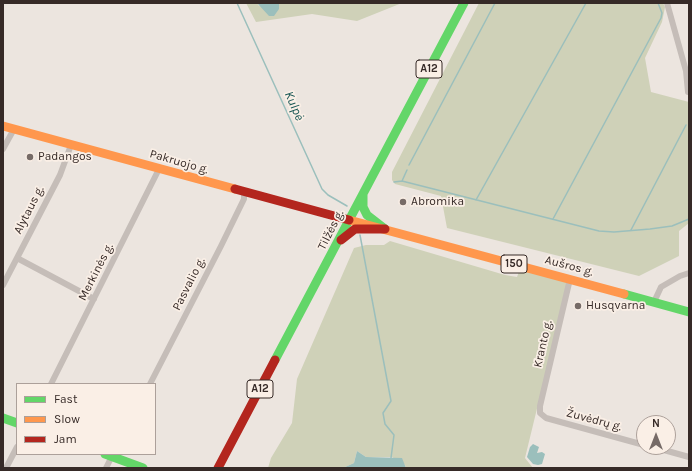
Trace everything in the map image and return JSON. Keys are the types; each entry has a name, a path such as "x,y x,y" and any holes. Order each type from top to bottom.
{"main road":[{"name":"Tilžės g.","path":"218,468 464,3"},
{"name":"Pakruojo g.","path":"3,126 349,220"},
{"path":"364,194 363,207 367,215 385,229"},
{"name":"Aušros g.","path":"349,220 689,312"},
{"path":"338,243 355,229 385,229"},
{"path":"3,418 16,423"},
{"path":"110,455 143,468"}],"street":[{"path":"667,3 686,71 688,92"},
{"path":"3,149 14,129"},
{"name":"Alytaus g.","path":"3,285 60,175 71,145"},
{"name":"Merkinės g.","path":"52,383 160,169"},
{"name":"Pasvalio g.","path":"151,383 221,246 244,199 244,192"},
{"path":"17,258 94,299"},
{"path":"654,302 661,287 680,276 689,273"},
{"name":"Kranto g.","path":"540,413 540,406 570,279"},
{"name":"Žuvėdrų g.","path":"540,413 546,418 636,443"},
{"path":"6,468 16,449"},
{"path":"676,453 689,457"},
{"path":"106,468 110,455"}],"green space":[{"path":"246,3 257,3 259,6 279,9 279,3 402,3 357,21 312,14 256,22"},
{"path":"479,3 663,3 665,7 662,22 645,58 651,92 689,102 689,223 679,231 679,256 639,276 447,228 441,196 395,184 392,180 392,172"},
{"path":"390,241 505,275 517,277 520,269 568,281 525,458 533,468 406,468 405,465 392,457 366,457 357,451 354,463 343,468 268,468 271,458 292,423 297,379 354,248 366,245 384,245"}],"water":[{"path":"257,3 279,3 279,9 274,16 269,16"},
{"path":"533,444 539,447 537,453 542,452 545,454 542,464 533,464 527,457 530,447"},
{"path":"357,451 366,457 402,458 406,468 343,468 354,463"}],"waterway":[{"name":"Kulpė","path":"237,3 322,189 328,195 347,206"},
{"path":"409,165 495,3"},
{"path":"476,200 586,3"},
{"path":"553,219 661,18 662,13 658,3"},
{"path":"631,230 686,125"},
{"path":"394,182 402,181 407,170"},
{"path":"402,181 599,231 614,232 650,229 672,226 689,219"},
{"name":"Kulpė","path":"360,235 391,401 383,413 385,424 394,435 391,458"}],"traffic: fast":[{"path":"275,360 464,3"},
{"path":"363,195 363,207 367,215 385,229"},
{"path":"624,294 689,312"},
{"path":"3,418 16,423"},
{"path":"108,455 143,468"}],"traffic: slow":[{"path":"3,126 235,189"},
{"path":"349,220 624,294"}],"traffic: jam":[{"path":"235,189 349,220"},
{"path":"341,240 355,229 385,229"},
{"path":"218,468 275,360"}],"place":[{"name":"Padangos","path":"30,157"},
{"name":"Abromika","path":"403,202"},
{"name":"Husqvarna","path":"578,306"}]}
